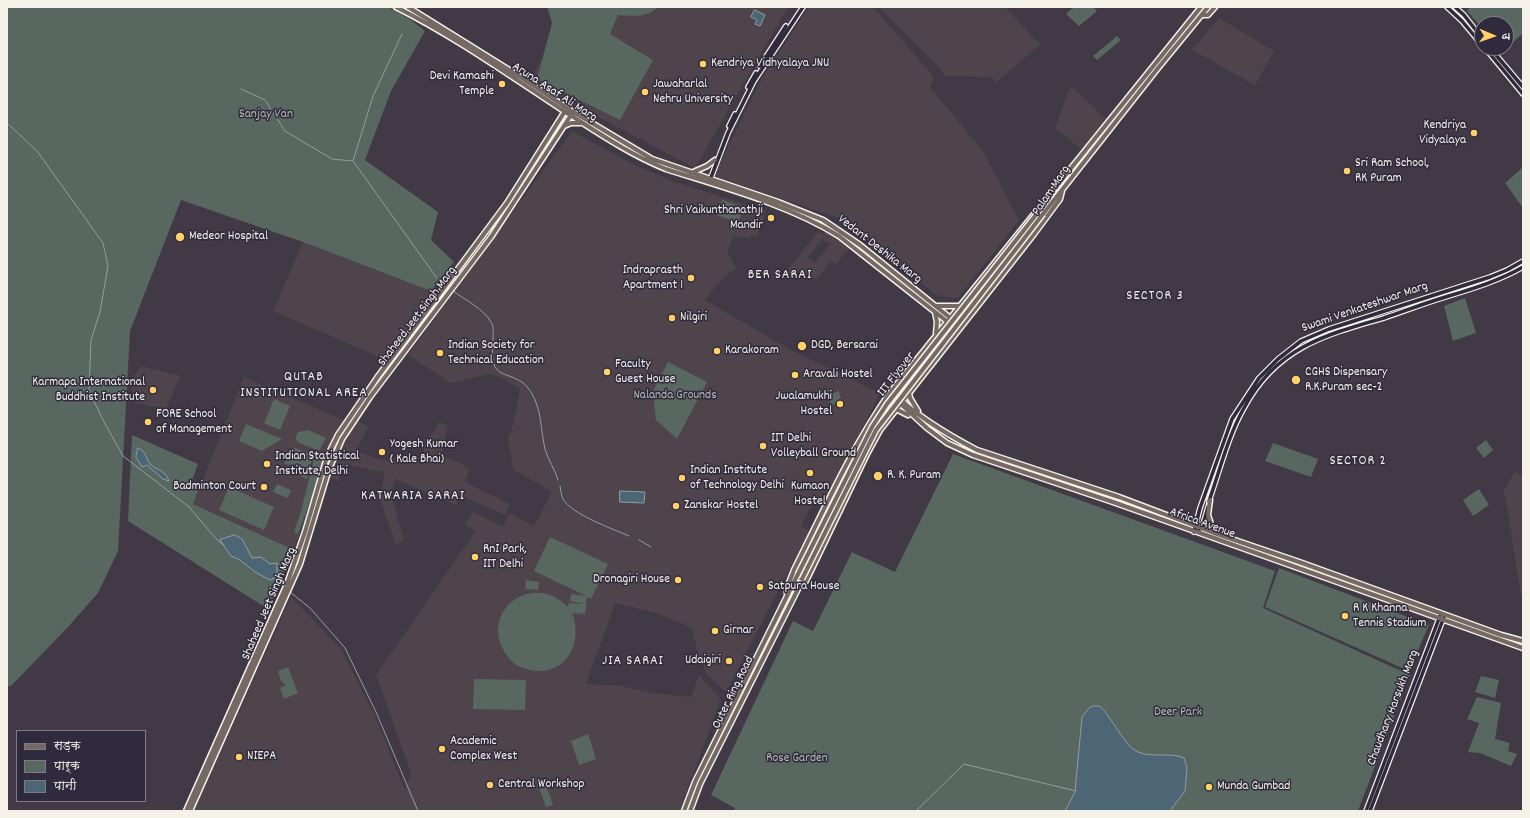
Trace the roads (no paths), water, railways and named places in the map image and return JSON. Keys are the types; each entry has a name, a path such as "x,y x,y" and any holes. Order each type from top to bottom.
{"main road":[{"name":"Aruna Asaf Ali Marg","path":"396,7 475,53 572,114 652,159 708,180"},
{"name":"Aruna Asaf Ali Marg","path":"408,7 522,78 566,110"},
{"path":"1202,15 1208,7"},
{"name":"Palam Marg","path":"799,585 806,581 867,454 886,422 1060,199 1062,191 1158,68 1202,15 1208,14 1215,7"},
{"name":"Palam Marg","path":"787,595 787,588 794,570 853,450 890,392 1043,200 1056,188 1199,8"},
{"name":"Shaheed Jeet Singh Marg","path":"287,589 327,457 342,427 507,203 566,110"},
{"name":"Aruna Asaf Ali Marg","path":"572,114 584,124 653,164 708,180"},
{"name":"Shaheed Jeet Singh Marg","path":"186,811 310,536 333,459 346,431 491,237 572,114"},
{"path":"564,127 574,123 584,124"},
{"path":"690,173 707,166 715,160"},
{"name":"Vedant Deshika Marg","path":"708,180 803,210 823,220 860,245 934,305 959,329"},
{"name":"Vedant Deshika Marg","path":"708,180 801,215 825,227 839,236 935,312 948,319"},
{"name":"IIT Flyover","path":"787,595 872,427 887,404 1056,188"},
{"name":"IIT Flyover","path":"799,585 876,430 1062,191"},
{"path":"971,290 970,295 974,300 979,301 983,298"},
{"path":"934,305 958,306"},
{"path":"935,312 937,322 935,335"},
{"name":"Africa Avenue","path":"890,392 913,418 947,443 973,455 1114,502 1194,532 1523,648"},
{"path":"909,392 910,398 919,414"},
{"name":"Africa Avenue","path":"900,403 957,440 977,450 1119,497 1202,528 1214,534 1523,641"},
{"path":"896,409 913,418"},
{"path":"875,414 886,418 886,422"},
{"path":"1210,500 1208,515 1214,534"},
{"name":"Outer Ring Road","path":"690,811 700,784 799,585"},
{"name":"Outer Ring Road","path":"684,811 695,782 787,595"},
{"path":"1419,605 1424,604 1458,617 1461,620"},
{"name":"Shaheed Jeet Singh Marg","path":"190,811 216,747"}],"street":[{"path":"708,180 715,160 738,109 764,62 801,7"},
{"path":"1447,7 1462,21 1474,35"},
{"path":"1455,7 1464,15 1474,28"},
{"path":"1492,56 1523,94"},
{"path":"1497,56 1523,87"},
{"path":"708,180 738,109"},
{"name":"Swami Venkateshwar Marg","path":"1194,532 1200,508 1232,419 1259,378 1278,358 1301,341 1329,329 1490,277 1523,261"},
{"path":"1194,532 1202,528 1226,452 1243,409 1263,380 1283,360 1305,345 1330,334 1469,291 1509,275 1523,267"},
{"name":"Chaudhary Harsukh Marg","path":"1366,811 1443,614"},
{"name":"Chaudhary Harsukh Marg","path":"1370,811 1441,619"}],"water":[{"path":"755,10 765,15 760,26 755,24 757,20 751,17"},
{"path":"138,448 143,451 149,463 164,473 169,481 163,479 147,465 142,467 136,457"},
{"path":"620,491 645,492 644,503 620,502"},
{"path":"235,535 242,539 252,558 261,557 270,564 277,563 277,577 270,580 255,572 240,560 231,556 220,540"},
{"path":"1099,706 1102,708 1133,749 1145,754 1171,755 1184,758 1187,768 1185,791 1170,811 1065,811 1075,792 1082,717 1089,708"}],"waterway":[{"path":"402,34 373,96 353,161 439,281 444,285"},
{"path":"241,89 265,100 285,131 332,159 352,161"},
{"path":"7,123 37,151 103,243 108,266 100,312 91,340 89,391 103,420 123,456 189,507 217,540 224,545"},
{"path":"453,291 484,313 491,322 493,326 493,357 497,370 520,381 533,395 540,417 545,449 558,480"},
{"path":"560,486 561,494 567,505 583,515 629,536"},
{"path":"639,540 651,547"},
{"path":"273,578 284,587"},
{"path":"290,592 310,608 345,648 376,712 418,811"},
{"path":"916,811 964,764 1076,791"}],"place":[{"name":"Kendriya Vidhyalaya JNU","path":"703,64"},
{"name":"Devi Kamashi Temple","path":"502,84"},
{"name":"Jawaharlal Nehru University","path":"645,92"},
{"name":"Kendriya Vidyalaya","path":"1474,133"},
{"name":"Sri Ram School, RK Puram","path":"1347,171"},
{"name":"Shri Vaikunthanathji Mandir","path":"771,218"},
{"name":"Medeor Hospital","path":"180,237"},
{"name":"Indraprasth Apartment 1","path":"691,278"},
{"name":"Nilgiri","path":"672,318"},
{"name":"DGD, Bersarai","path":"802,346"},
{"name":"Karakoram","path":"717,351"},
{"name":"Indian Society for Technical Education","path":"440,353"},
{"name":"Faculty Guest House","path":"607,372"},
{"name":"Aravali Hostel","path":"795,375"},
{"name":"CGHS Dispensary R.K.Puram sec-2","path":"1296,380"},
{"name":"Karmapa International Buddhist Institute","path":"153,390"},
{"name":"Jwalamukhi Hostel","path":"840,404"},
{"name":"FORE School of Management","path":"148,422"},
{"name":"IIT Delhi Volleyball Ground","path":"763,446"},
{"name":"Yogesh Kumar ( Kale Bhai)","path":"382,452"},
{"name":"Indian Statistical Institute, Delhi","path":"267,464"},
{"name":"Kumaon Hostel","path":"810,473"},
{"name":"R. K. Puram","path":"878,476"},
{"name":"Indian Institute of Technology Delhi","path":"682,478"},
{"name":"Badminton Court","path":"264,487"},
{"name":"Zanskar Hostel","path":"676,506"},
{"name":"RnI Park, IIT Delhi","path":"475,557"},
{"name":"Dronagiri House","path":"678,580"},
{"name":"Satpura House","path":"760,587"},
{"name":"R K Khanna Tennis Stadium","path":"1345,616"},
{"name":"Girnar","path":"715,631"},
{"name":"Udaigiri","path":"729,661"},
{"name":"Academic Complex West","path":"442,749"},
{"name":"NIEPA","path":"239,757"},
{"name":"Central Workshop","path":"490,785"},
{"name":"Munda Gumbad","path":"1209,787"}],"district":[{"name":"BER SARAI","path":"780,276"},
{"name":"SECTOR 3","path":"1155,297"},
{"name":"QUTAB INSTITUTIONAL AREA","path":"304,386"},
{"name":"SECTOR 2","path":"1358,462"},
{"name":"KATWARIA SARAI","path":"413,497"},
{"name":"JIA SARAI","path":"633,662"}],"park label":[{"name":"Sanjay Van","path":"266,115"},
{"name":"Nalanda Grounds","path":"675,396"},
{"name":"Deer Park","path":"1178,713"},
{"name":"Rose Garden","path":"797,759"}]}
